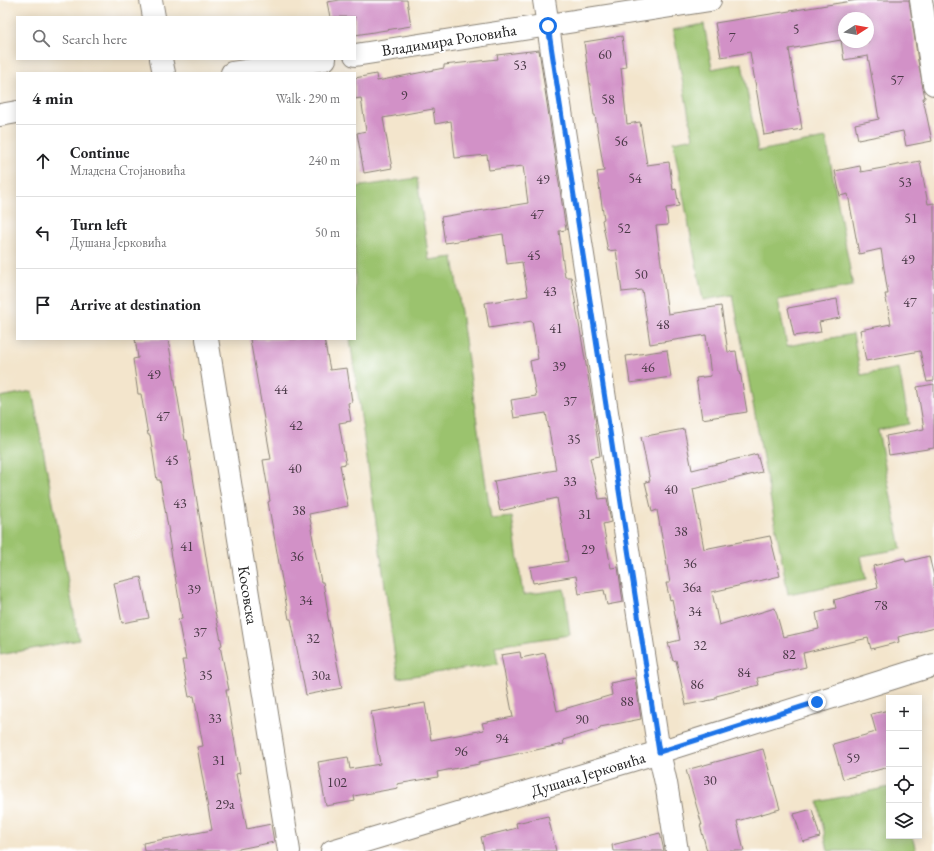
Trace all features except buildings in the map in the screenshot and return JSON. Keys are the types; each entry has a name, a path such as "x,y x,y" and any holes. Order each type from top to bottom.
{"street":[{"path":"152,0 154,16"},
{"path":"544,0 659,752 666,783 677,851"},
{"name":"Владимира Роловића","path":"356,54 548,26 710,0"},
{"path":"921,0 934,84"},
{"path":"161,60 164,72"},
{"path":"239,72 318,60"},
{"path":"0,115 16,112"},
{"name":"Косовска","path":"207,340 289,851"},
{"name":"Душана Јерковића","path":"332,851 659,752 934,664"}],"green space":[{"path":"704,24 712,69 742,63 758,151 826,138 853,286 778,300 787,346 853,334 861,375 899,368 909,424 878,430 901,549 861,556 866,579 788,594 733,295 703,300 673,142 693,138 673,30"},
{"path":"417,178 429,260 453,257 491,519 512,517 523,595 564,589 570,635 495,646 498,664 398,678 350,340 356,340 356,187"},
{"path":"32,391 79,640 0,655 0,397"},
{"path":"886,788 886,839 913,839 916,851 828,851 818,802"}],"route":[{"path":"548,26 659,752 817,702"}]}
